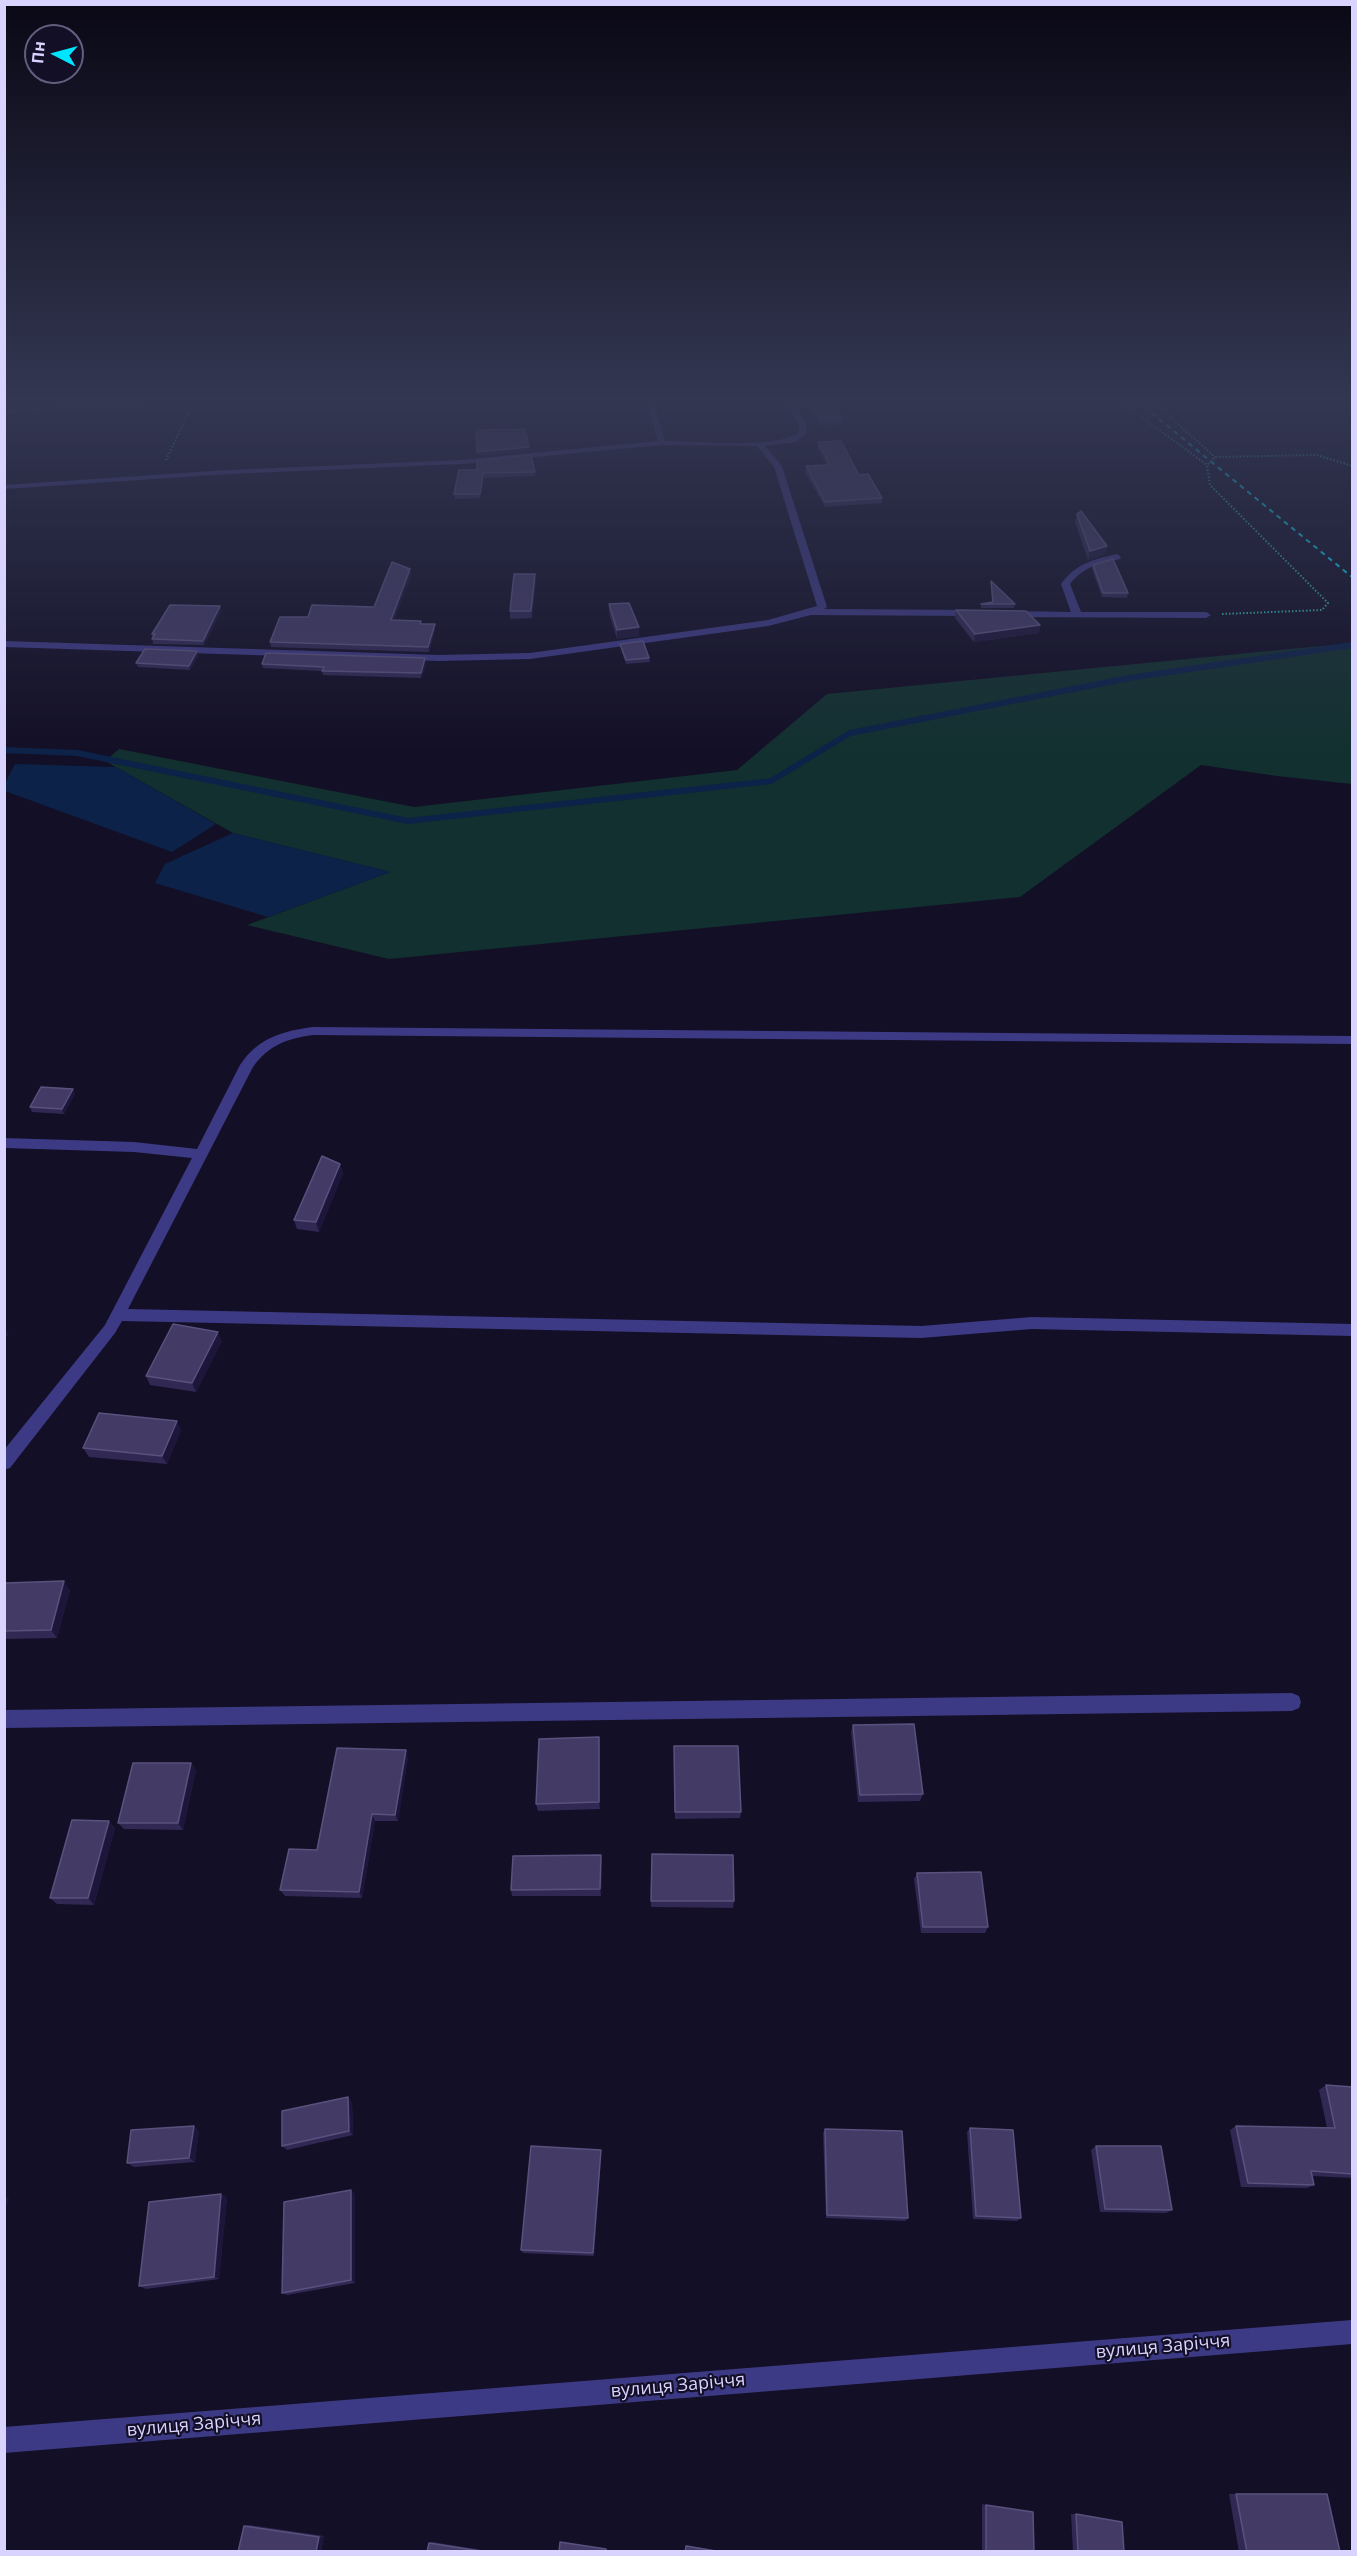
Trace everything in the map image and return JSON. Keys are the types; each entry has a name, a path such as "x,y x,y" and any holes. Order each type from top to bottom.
{"street":[{"path":"4,644 439,658 530,656 768,623 822,607 795,520"},
{"path":"1077,614 1065,584 1073,572 1091,562 1117,557"},
{"path":"811,612 984,614"},
{"path":"996,614 1206,615"},
{"path":"4,1463 110,1329 247,1065 258,1050 272,1039 302,1033 1353,1040"},
{"path":"4,1143 134,1147 201,1154"},
{"path":"117,1315 921,1332 1032,1323 1353,1330"},
{"path":"4,1719 1292,1702"},
{"name":"вулиця Заріччя","path":"4,2440 1353,2332"}],"path":[{"path":"1206,615 1322,610 1328,603 1245,520"}],"green space":[{"path":"1352,643 1352,784 1201,765 1020,897 389,959 247,925 390,872 233,833 105,761 119,749 414,807 737,770 827,694"}],"water":[{"path":"15,764 116,767 216,824 172,852 5,791 5,783"},
{"path":"233,833 391,872 268,917 155,883 165,864"}],"building":[{"path":"1079,520 1088,520 1107,546 1090,551"},
{"path":"1113,559 1128,593 1103,593 1093,565"},
{"path":"392,562 410,569 391,620 435,624 428,647 270,642 280,617 308,617 312,605 374,607"},
{"path":"514,574 535,574 531,611 510,611"},
{"path":"991,581 1015,604 981,604 993,602"},
{"path":"629,603 639,627 617,630 609,604"},
{"path":"170,605 220,606 203,641 152,639 155,634 152,634"},
{"path":"956,610 1026,611 1040,625 975,634"},
{"path":"643,641 649,658 626,660 620,644"},
{"path":"145,649 197,651 189,666 136,663"},
{"path":"266,653 425,658 421,673 322,671 324,667 262,664"},
{"path":"41,1087 73,1089 62,1109 30,1107"},
{"path":"322,1156 340,1164 316,1222 294,1220"},
{"path":"173,1324 218,1332 192,1383 146,1376"},
{"path":"99,1413 177,1421 162,1456 83,1448"},
{"path":"64,1581 51,1630 4,1631 6,1583"},
{"path":"914,1724 923,1794 860,1795 853,1725"},
{"path":"599,1737 599,1802 536,1804 539,1739"},
{"path":"674,1746 738,1746 741,1812 675,1812"},
{"path":"337,1748 406,1750 395,1815 372,1814 359,1892 280,1890 289,1849 317,1850"},
{"path":"133,1763 191,1763 178,1823 118,1823"},
{"path":"72,1820 109,1821 88,1898 50,1898"},
{"path":"652,1854 733,1855 734,1901 651,1901"},
{"path":"601,1855 600,1889 511,1890 513,1856"},
{"path":"981,1872 988,1927 923,1927 917,1873"},
{"path":"1326,2085 1353,2087 1353,2174 1311,2171 1314,2185 1248,2183 1236,2126 1335,2128"},
{"path":"348,2097 349,2131 282,2146 282,2111"},
{"path":"194,2126 189,2158 127,2163 131,2130"},
{"path":"970,2128 1013,2130 1021,2218 976,2216"},
{"path":"825,2129 902,2131 908,2218 827,2215"},
{"path":"531,2146 601,2150 593,2253 521,2250"},
{"path":"1096,2146 1161,2146 1172,2210 1105,2209"},
{"path":"351,2190 351,2280 282,2293 284,2202"},
{"path":"221,2194 214,2277 139,2286 149,2202"},
{"path":"1236,2494 1327,2494 1340,2552 1247,2552"},
{"path":"986,2505 1033,2512 1034,2552 986,2552"},
{"path":"1076,2514 1122,2522 1124,2552 1078,2552"},
{"path":"244,2526 319,2537 316,2552 238,2552"},
{"path":"560,2542 606,2549 606,2552 559,2552"},
{"path":"429,2543 486,2552 427,2552"},
{"path":"686,2546 721,2552 685,2552"}],"waterway":[{"path":"4,750 77,753 408,821 771,781 850,733 1129,678 1352,645"}],"railway":[{"path":"1283,520 1352,577"}]}
